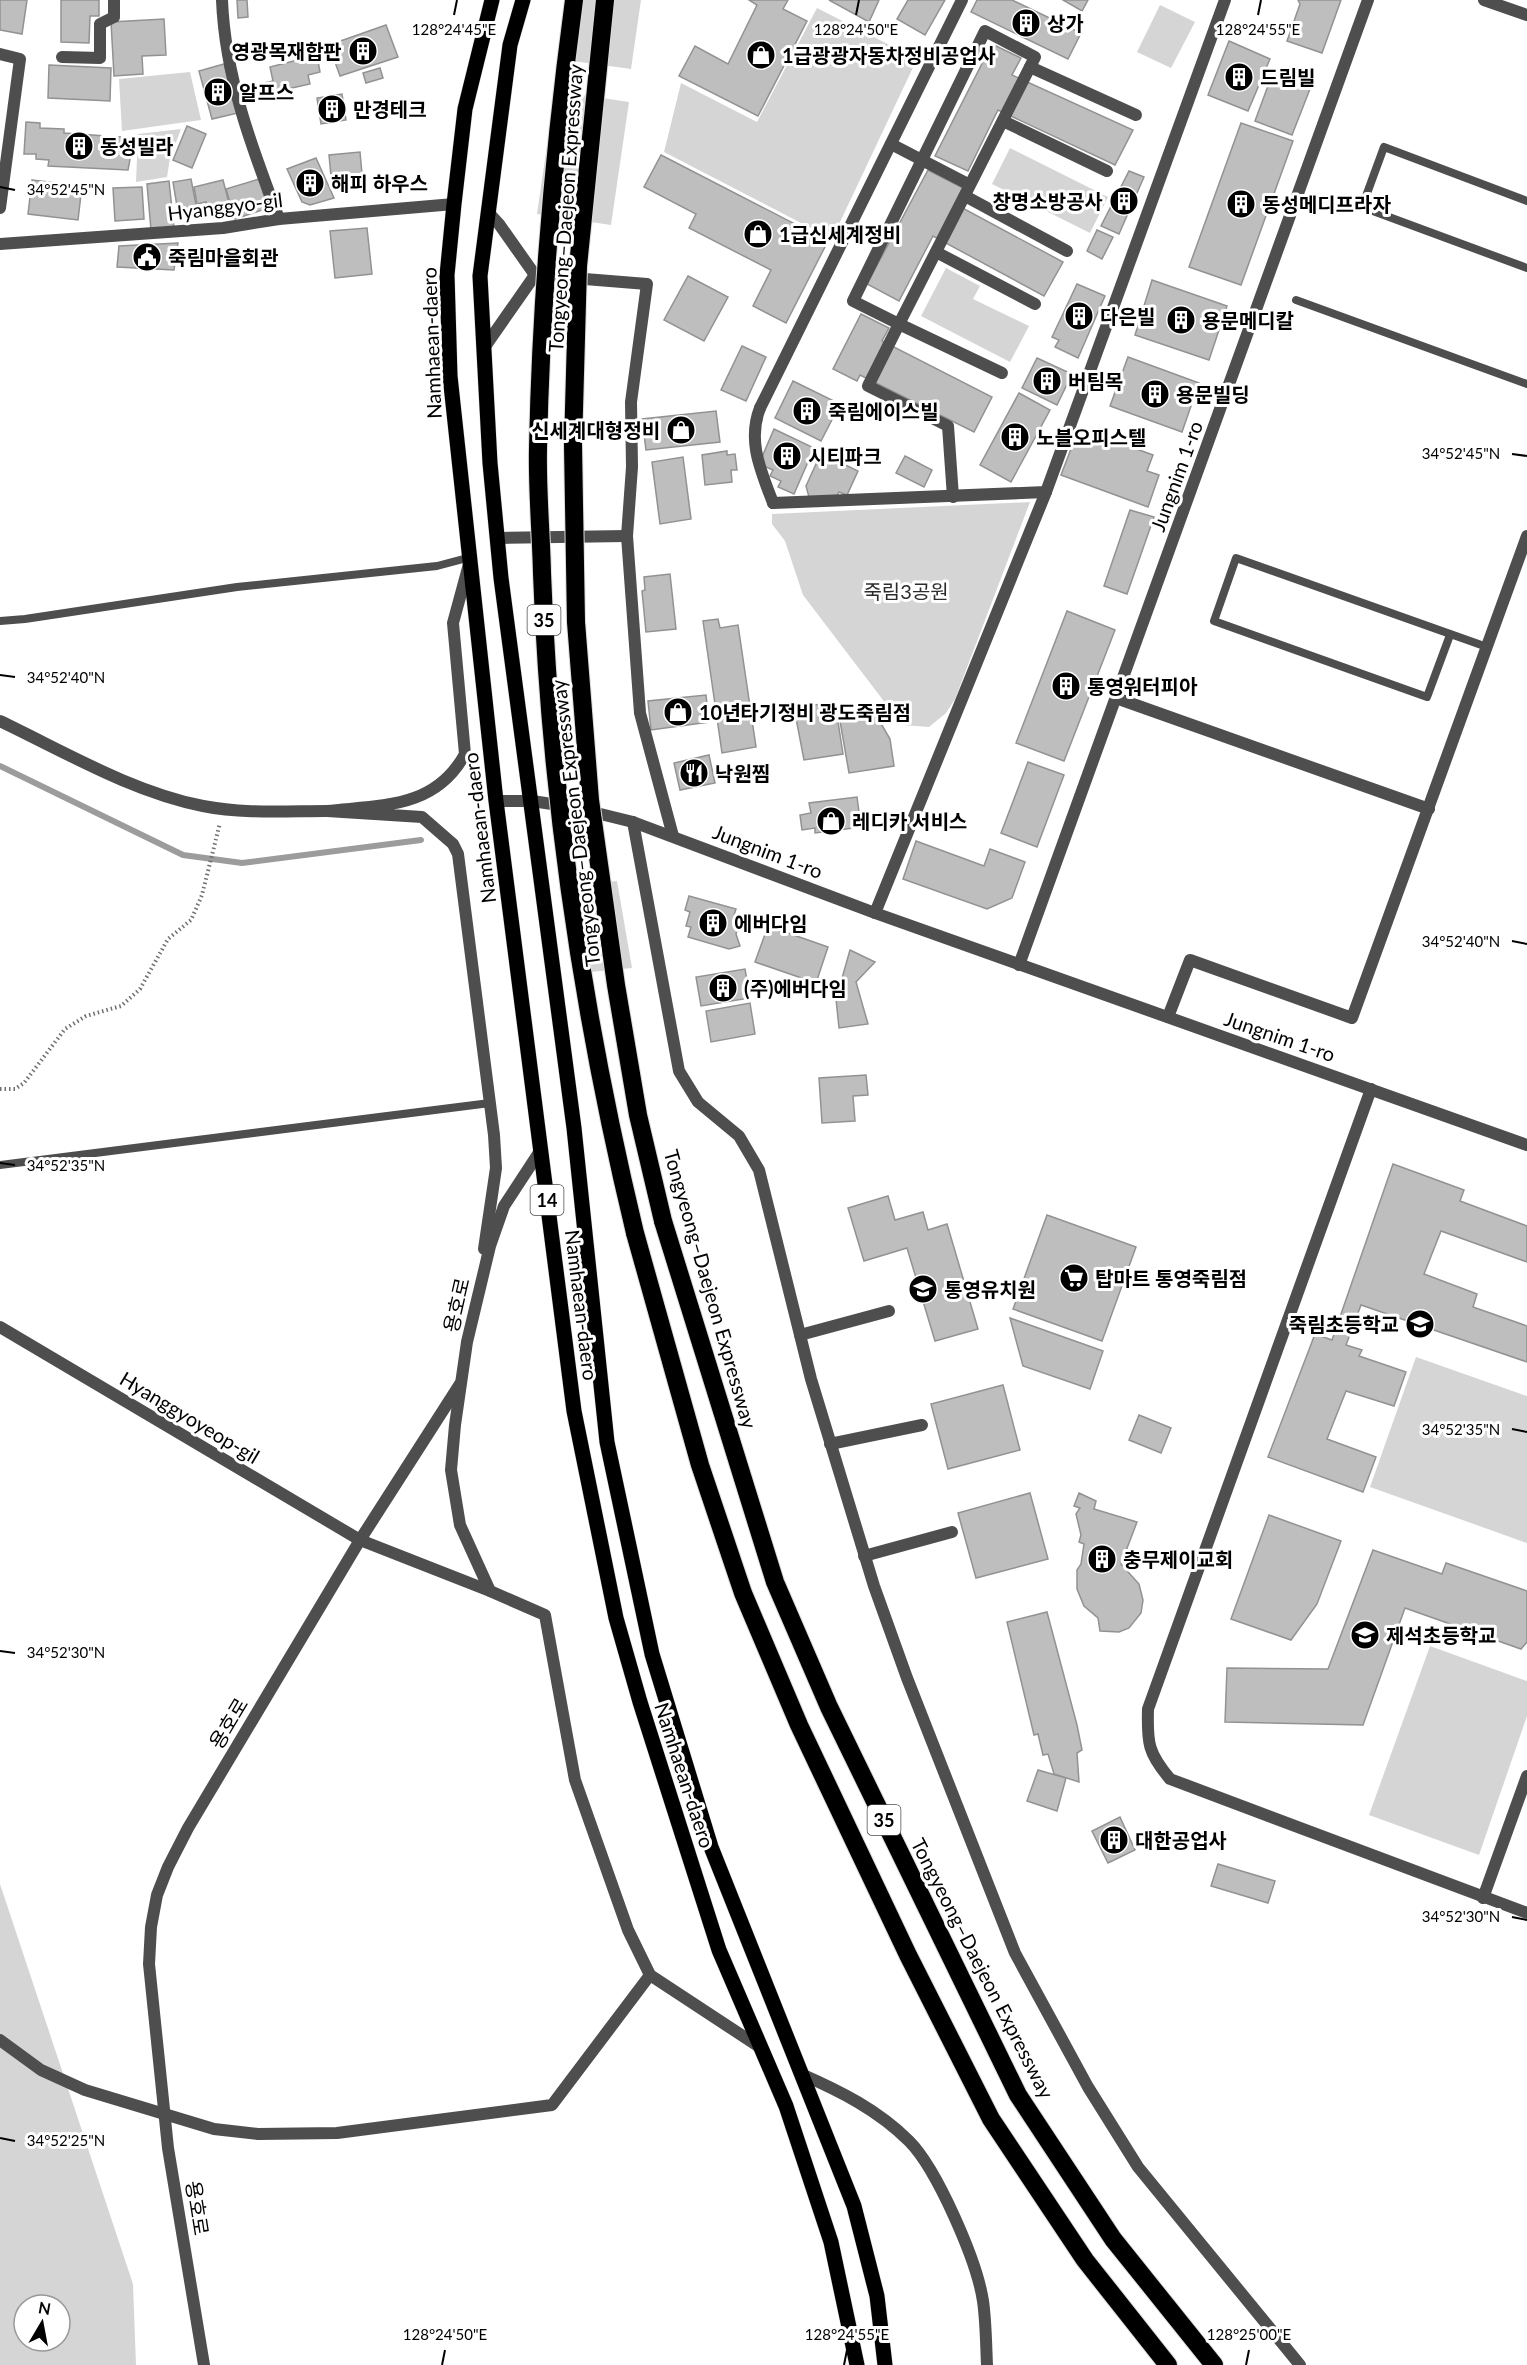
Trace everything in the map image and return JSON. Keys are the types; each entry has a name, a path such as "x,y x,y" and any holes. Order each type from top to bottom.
{"highway":[{"name":"Tongyeong–Daejeon Expressway","path":"574,0 545,273 538,451 545,639 554,756 571,895 609,1124 635,1233 700,1465 743,1593 799,1725 908,1955 991,2119 1085,2260 1168,2365"},
{"name":"Tongyeong–Daejeon Expressway","path":"605,0 578,266 573,445 576,622 590,800 616,985 638,1115 663,1221 776,1582 829,1707 1018,2095 1113,2239 1214,2365"}],"main road":[{"name":"Namhaean-daero","path":"492,0 465,109 454,204 447,275 450,376 496,801 574,1411 616,1618 640,1702 716,1939 758,2046 786,2106 831,2241 857,2365"},
{"name":"Namhaean-daero","path":"523,0 510,45 480,276 490,463 500,538 501,578 574,1128 607,1442 652,1654 711,1846 854,2206 877,2296 885,2365"}],"street":[{"path":"62,57 100,58 100,24 114,17 114,0"},
{"path":"222,0 230,65 243,122 279,219"},
{"path":"962,0 760,408 754,423 753,440 772,503 1046,492"},
{"path":"875,913 1046,492 1225,0"},
{"name":"Jungnim 1-ro","path":"1019,965 1368,0"},
{"path":"1484,0 1527,15"},
{"path":"953,497 948,426 868,386 899,324 968,191 1035,57 985,31 853,301 899,324 1002,373"},
{"path":"0,54 20,59 0,208"},
{"path":"1030,67 1136,115"},
{"path":"1003,121 1107,171"},
{"path":"891,144 922,160 968,191 1067,251"},
{"name":"Hyanggyo-gil","path":"0,244 223,228 279,219 454,204"},
{"path":"488,212 535,275 646,284 631,402 632,467 627,536 640,713 672,836"},
{"path":"936,252 1035,304"},
{"path":"484,348 535,275"},
{"path":"500,538 627,536"},
{"path":"1168,1017 1190,960 1352,1017 1527,537"},
{"path":"327,811 399,804 419,798 444,781 459,765 465,754 453,623 471,557"},
{"path":"1116,698 1429,809"},
{"path":"0,721 133,784 177,800 223,810 327,811 422,817 453,844 458,854 490,1103 495,1168 479,1290"},
{"name":"Jungnim 1-ro","path":"496,801 532,801 572,807 633,822 875,913 1527,1145"},
{"path":"633,822 680,1071 698,1102 740,1136 759,1170 800,1335 864,1556 942,1770 1015,1953 1088,2088 1138,2167 1300,2365"},
{"path":"1371,1089 1148,1709 1148,1733 1154,1760 1170,1779 1527,1913"},
{"name":"용호로","path":"204,2365 168,2148 149,1964 151,1927 157,1895 188,1828 360,1540 460,1384 479,1290 504,1206 540,1151"},
{"path":"800,1335 889,1311"},
{"name":"Hyanggyoyeop-gil","path":"0,1328 360,1540 545,1615 575,1780 628,1930 650,1975"},
{"path":"460,1384 451,1470 460,1525 490,1591"},
{"path":"830,1444 922,1425"},
{"path":"864,1556 952,1532"},
{"path":"1483,1898 1527,1776"},
{"path":"0,2040 41,2070 85,2090 214,2128 258,2134 337,2133 552,2105 650,1975 758,2046"},
{"path":"801,2074 869,2108 910,2142 943,2194 965,2241 983,2300 987,2365"}],"lane":[{"path":"1527,201 1384,147 1362,207 1527,268"},
{"path":"1296,300 1527,384"},
{"path":"0,621 237,587 437,566 471,557"},
{"path":"1450,635 1427,697 1214,621 1236,558 1487,648"},
{"path":"0,1165 490,1103"}],"path":[{"path":"0,1089 15,1089 24,1083 66,1029 86,1016 129,1001 140,989 168,939 191,920 208,872 223,810"}],"green space":[{"path":"566,0 641,0 631,69 558,59"},
{"path":"1160,5 1195,22 1171,68 1137,52"},
{"path":"817,8 917,59 832,239 664,152 681,83 757,122"},
{"path":"190,72 201,120 122,131 119,79"},
{"path":"555,91 629,102 611,225 537,214"},
{"path":"181,129 170,158 167,177 136,182 138,134"},
{"path":"1010,148 1108,197 1090,233 992,184"},
{"path":"946,268 980,286 973,299 1029,326 1010,362 921,316"},
{"name":"죽림3공원","path":"1030,502 955,699 946,713 929,727 902,725 803,595 785,541 772,524 772,514"},
{"path":"617,881 632,968 580,973 565,886"},
{"path":"1416,1357 1527,1396 1527,1543 1370,1487"},
{"path":"1430,1646 1527,1681 1527,1716 1479,1855 1369,1815"},
{"path":"0,1884 133,2284 136,2365 0,2365"}],"building":[{"path":"0,0 27,0 22,34 0,30"},
{"path":"61,0 99,0 99,16 90,16 89,43 61,42"},
{"path":"237,0 247,0 248,17 238,18"},
{"name":"1급광광자동차정비공업사","path":"749,0 788,0 783,9 807,21 758,116 679,76 695,46 728,64 757,5"},
{"path":"829,0 879,0 869,22"},
{"path":"908,0 945,0 925,35 897,19"},
{"name":"상가","path":"977,0 1012,0 1081,33 1068,59 971,12"},
{"path":"1063,0 1088,0 1082,11"},
{"path":"1298,0 1341,0 1322,53 1287,41 1300,4"},
{"path":"164,19 166,55 142,56 143,74 114,76 111,22"},
{"name":"영광목재합판","path":"386,25 398,57 340,76 329,45"},
{"name":"드림빌","path":"1229,41 1270,59 1248,111 1208,95"},
{"path":"992,44 1021,58 1012,75 1133,130 1115,165 998,110 968,171 935,156"},
{"path":"317,55 320,72 308,75 310,84 265,94 263,83 273,81 270,67"},
{"name":"알프스","path":"224,64 238,113 212,119 199,71"},
{"path":"49,65 111,68 110,101 48,98"},
{"path":"380,68 383,78 366,83 363,73"},
{"path":"1272,75 1310,89 1292,135 1255,121"},
{"name":"만경테크","path":"342,94 346,120 321,124 317,98"},
{"name":"동성빌라","path":"26,122 40,123 40,128 64,129 64,133 134,138 128,170 48,166 49,160 36,159 36,154 24,154"},
{"name":"동성메디프라자","path":"1241,123 1293,141 1241,285 1189,267"},
{"path":"187,126 206,134 192,168 173,160"},
{"path":"360,152 362,174 331,176 329,155"},
{"name":"1급신세계정비","path":"661,155 828,241 786,323 753,306 771,270 689,228 696,214 644,187"},
{"name":"해피 하우스","path":"316,158 334,198 310,205 302,202 287,169"},
{"path":"928,170 963,188 955,204 1063,262 1044,296 933,236 899,301 867,284"},
{"name":"창명소방공사","path":"1129,171 1144,177 1119,234 1101,226"},
{"path":"191,179 198,215 179,218 173,182"},
{"path":"259,179 268,208 235,219 226,189"},
{"path":"32,180 82,186 78,220 28,214"},
{"path":"223,180 230,207 208,213 206,202 197,204 194,187"},
{"path":"169,181 174,228 151,230 147,184"},
{"path":"142,187 144,219 115,221 113,188"},
{"path":"367,228 372,274 335,278 330,231"},
{"path":"1097,230 1113,237 1102,259 1087,251"},
{"name":"죽림마을회관","path":"178,243 174,270 117,267 119,246"},
{"path":"688,276 728,297 704,341 664,320"},
{"name":"용문메디칼","path":"1152,280 1227,306 1209,360 1135,335"},
{"name":"다은빌","path":"1077,284 1105,296 1078,358 1055,347 1059,340 1052,337"},
{"path":"861,314 889,328 882,341 992,397 974,432 860,375 857,381 833,369"},
{"path":"742,346 766,357 746,401 721,390"},
{"name":"용문빌딩","path":"1128,357 1199,383 1182,432 1110,406"},
{"name":"버팀목","path":"1037,358 1072,374 1057,405 1022,388"},
{"name":"죽림에이스빌","path":"793,381 840,404 821,441 775,418"},
{"name":"노블오피스텔","path":"1019,393 1050,410 1011,482 980,465"},
{"name":"신세계대형정비","path":"716,411 720,442 646,450 642,419"},
{"path":"1079,428 1153,455 1147,471 1159,475 1148,507 1061,475"},
{"name":"시티파크","path":"774,429 814,448 794,494 778,487 781,481 770,476 773,470 759,464"},
{"path":"727,451 727,455 735,454 737,470 731,470 732,482 705,485 702,455"},
{"path":"821,453 858,471 847,495 839,492 837,496 809,497 806,486"},
{"path":"905,456 932,470 924,487 896,473"},
{"path":"683,457 691,519 660,524 652,462"},
{"path":"1130,510 1154,517 1127,594 1104,586"},
{"path":"670,574 676,629 646,632 642,591 645,590 644,577"},
{"name":"통영워터피아","path":"1067,611 1115,630 1064,761 1016,743"},
{"path":"718,619 720,628 738,625 756,747 722,753 703,621"},
{"name":"10년타기정비 광도죽림점","path":"706,695 709,722 651,730 648,701"},
{"path":"835,702 843,754 804,760 794,708"},
{"path":"876,715 890,739 894,766 849,773 840,721"},
{"name":"낙원찜","path":"709,755 715,783 680,790 674,763"},
{"path":"1028,762 1064,775 1037,847 1001,833"},
{"name":"레디카 서비스","path":"857,797 861,827 815,833 815,828 802,830 800,815 811,813 809,803"},
{"path":"916,841 984,866 990,849 1025,862 1012,898 987,909 903,879"},
{"name":"에버다임","path":"689,896 736,909 733,918 740,920 736,934 740,946 729,949 688,937 691,927 686,926 690,912 685,910"},
{"path":"768,926 828,947 816,983 755,962"},
{"path":"850,950 875,962 856,982 868,1024 839,1028 836,999"},
{"name":"(주)에버다임","path":"745,969 750,998 701,1006 696,977"},
{"path":"750,1003 755,1034 711,1042 706,1011"},
{"path":"866,1075 868,1095 853,1096 855,1121 822,1123 819,1078"},
{"path":"1393,1164 1464,1190 1460,1201 1527,1226 1527,1262 1441,1231 1424,1274 1477,1294 1473,1307 1527,1326 1527,1362 1361,1305 1346,1345 1362,1350 1359,1356 1406,1372 1394,1406 1346,1391 1327,1439 1376,1457 1363,1492 1268,1457 1315,1334 1332,1340"},
{"path":"888,1196 895,1220 923,1212 928,1230 947,1224 978,1329 935,1341 907,1248 864,1261 848,1208"},
{"name":"탑마트 통영죽림점","path":"1047,1215 1136,1247 1102,1341 1013,1309"},
{"path":"1010,1318 1103,1351 1090,1389 1023,1366"},
{"path":"1003,1385 1020,1450 948,1469 931,1404"},
{"path":"1139,1415 1171,1428 1161,1453 1129,1440"},
{"path":"1030,1493 1048,1559 976,1578 958,1513"},
{"name":"충무제이교회","path":"1079,1493 1096,1501 1094,1509 1137,1522 1121,1564 1139,1584 1143,1600 1141,1613 1129,1628 1119,1632 1100,1631 1098,1618 1084,1606 1077,1589 1077,1570 1081,1564 1084,1544 1079,1542 1081,1535 1076,1514 1080,1508 1074,1506"},
{"path":"1269,1515 1341,1541 1317,1604 1291,1640 1231,1619"},
{"name":"제석초등학교","path":"1373,1550 1442,1574 1446,1563 1527,1591 1527,1642 1521,1649 1405,1608 1363,1725 1225,1722 1227,1668 1328,1669"},
{"path":"1047,1612 1082,1750 1077,1753 1079,1782 1054,1774 1048,1754 1043,1755 1038,1734 1034,1735 1007,1622"},
{"path":"1038,1770 1066,1778 1057,1811 1027,1801"},
{"name":"대한공업사","path":"1120,1817 1135,1850 1108,1863 1092,1831"},
{"path":"1218,1864 1275,1881 1268,1903 1211,1886"}],"waterway":[{"path":"0,766 183,855 242,863 421,840"}],"place":[{"name":"상가","path":"1026,23"},
{"name":"영광목재합판","path":"363,51"},
{"name":"1급광광자동차정비공업사","path":"761,55"},
{"name":"드림빌","path":"1239,77"},
{"name":"알프스","path":"218,92"},
{"name":"만경테크","path":"332,109"},
{"name":"동성빌라","path":"79,146"},
{"name":"해피 하우스","path":"310,183"},
{"name":"창명소방공사","path":"1124,201"},
{"name":"동성메디프라자","path":"1241,204"},
{"name":"1급신세계정비","path":"758,234"},
{"name":"죽림마을회관","path":"147,257"},
{"name":"다은빌","path":"1079,316"},
{"name":"용문메디칼","path":"1181,320"},
{"name":"버팀목","path":"1047,381"},
{"name":"용문빌딩","path":"1155,394"},
{"name":"죽림에이스빌","path":"807,411"},
{"name":"신세계대형정비","path":"681,430"},
{"name":"노블오피스텔","path":"1015,437"},
{"name":"시티파크","path":"787,456"},
{"name":"통영워터피아","path":"1066,686"},
{"name":"10년타기정비 광도죽림점","path":"678,712"},
{"name":"낙원찜","path":"694,773"},
{"name":"레디카 서비스","path":"831,821"},
{"name":"에버다임","path":"713,923"},
{"name":"(주)에버다임","path":"723,988"},
{"name":"탑마트 통영죽림점","path":"1074,1278"},
{"name":"통영유치원","path":"923,1289"},
{"name":"죽림초등학교","path":"1420,1324"},
{"name":"충무제이교회","path":"1102,1559"},
{"name":"제석초등학교","path":"1365,1635"},
{"name":"대한공업사","path":"1114,1840"}]}
